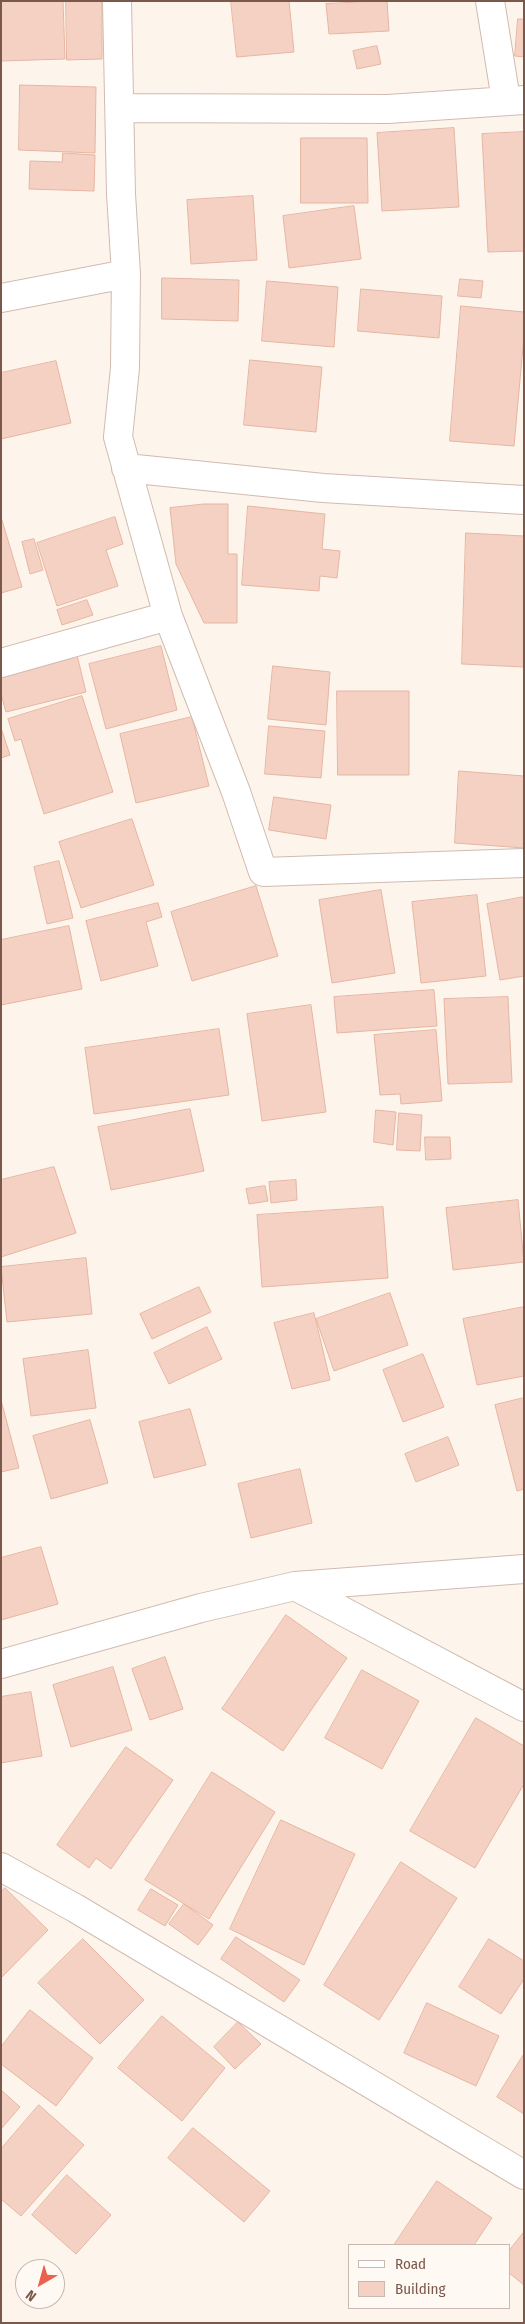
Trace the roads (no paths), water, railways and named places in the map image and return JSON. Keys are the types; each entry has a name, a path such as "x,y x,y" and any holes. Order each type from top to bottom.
{"street":[{"path":"117,1 121,194 126,274 125,368 118,437 168,616 236,792 262,872 524,863"},
{"path":"120,108 388,109 515,100 490,1"},
{"path":"1,298 126,274"},
{"path":"126,468 323,488 524,500"},
{"path":"1,663 168,616"},
{"path":"1,1664 201,1608 295,1586 524,1569"},
{"path":"295,1586 524,1707"},
{"path":"1,1867 76,1908 524,2175"}]}
